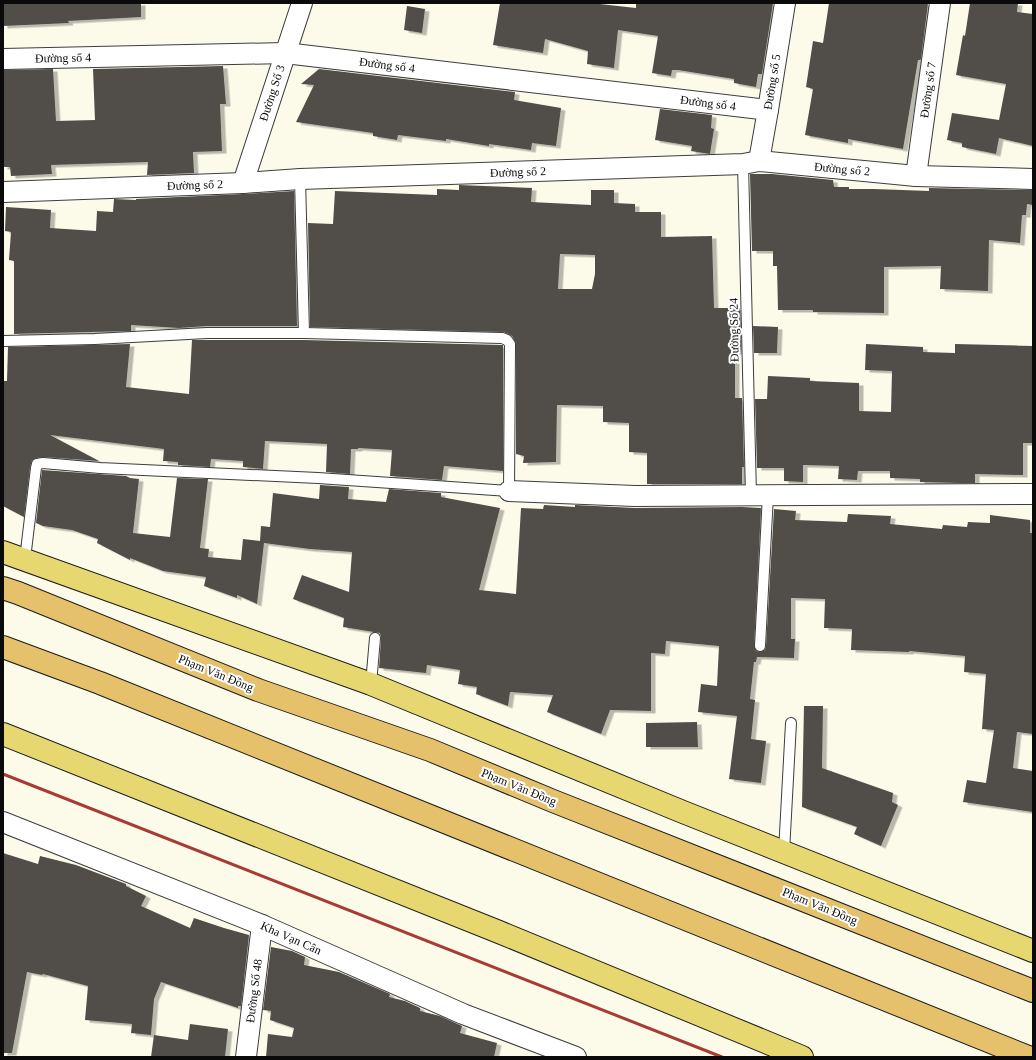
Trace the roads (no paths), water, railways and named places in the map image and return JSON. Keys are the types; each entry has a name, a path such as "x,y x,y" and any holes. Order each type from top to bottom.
{"highway":[{"name":"Phạm Văn Đồng","path":"3,588 258,690 430,750 560,804 1033,991"},
{"path":"3,648 106,686 1028,1057"}],"main road":[{"path":"3,552 371,684 683,812 1033,951"},
{"path":"3,734 499,932 802,1057"}],"street":[{"name":"Đường Số 3","path":"243,183 302,3"},
{"name":"Đường số 5","path":"751,163 768,110 785,3"},
{"name":"Đường số 7","path":"916,176 940,3"},
{"name":"Đường số 4","path":"3,59 286,53 768,110"},
{"name":"Đường số 2","path":"3,192 243,183 300,179 751,163 916,176 1033,179"},
{"path":"509,491 635,496 1033,494"},
{"name":"Kha Vạn Cân","path":"3,822 262,925 548,1052 576,1057"},
{"name":"Đường Số 48","path":"246,1057 262,925"}],"lane":[{"name":"Đường Số 24","path":"751,163 760,495 760,646"},
{"path":"300,179 304,333"},
{"path":"3,341 96,339 207,333 304,333 502,338 507,340 510,344 511,352 509,491 310,478 100,468 43,463 37,464 36,468 25,559"},
{"path":"371,684 375,638"},
{"path":"784,852 791,723"}],"railway":[{"path":"3,774 722,1057"}]}
